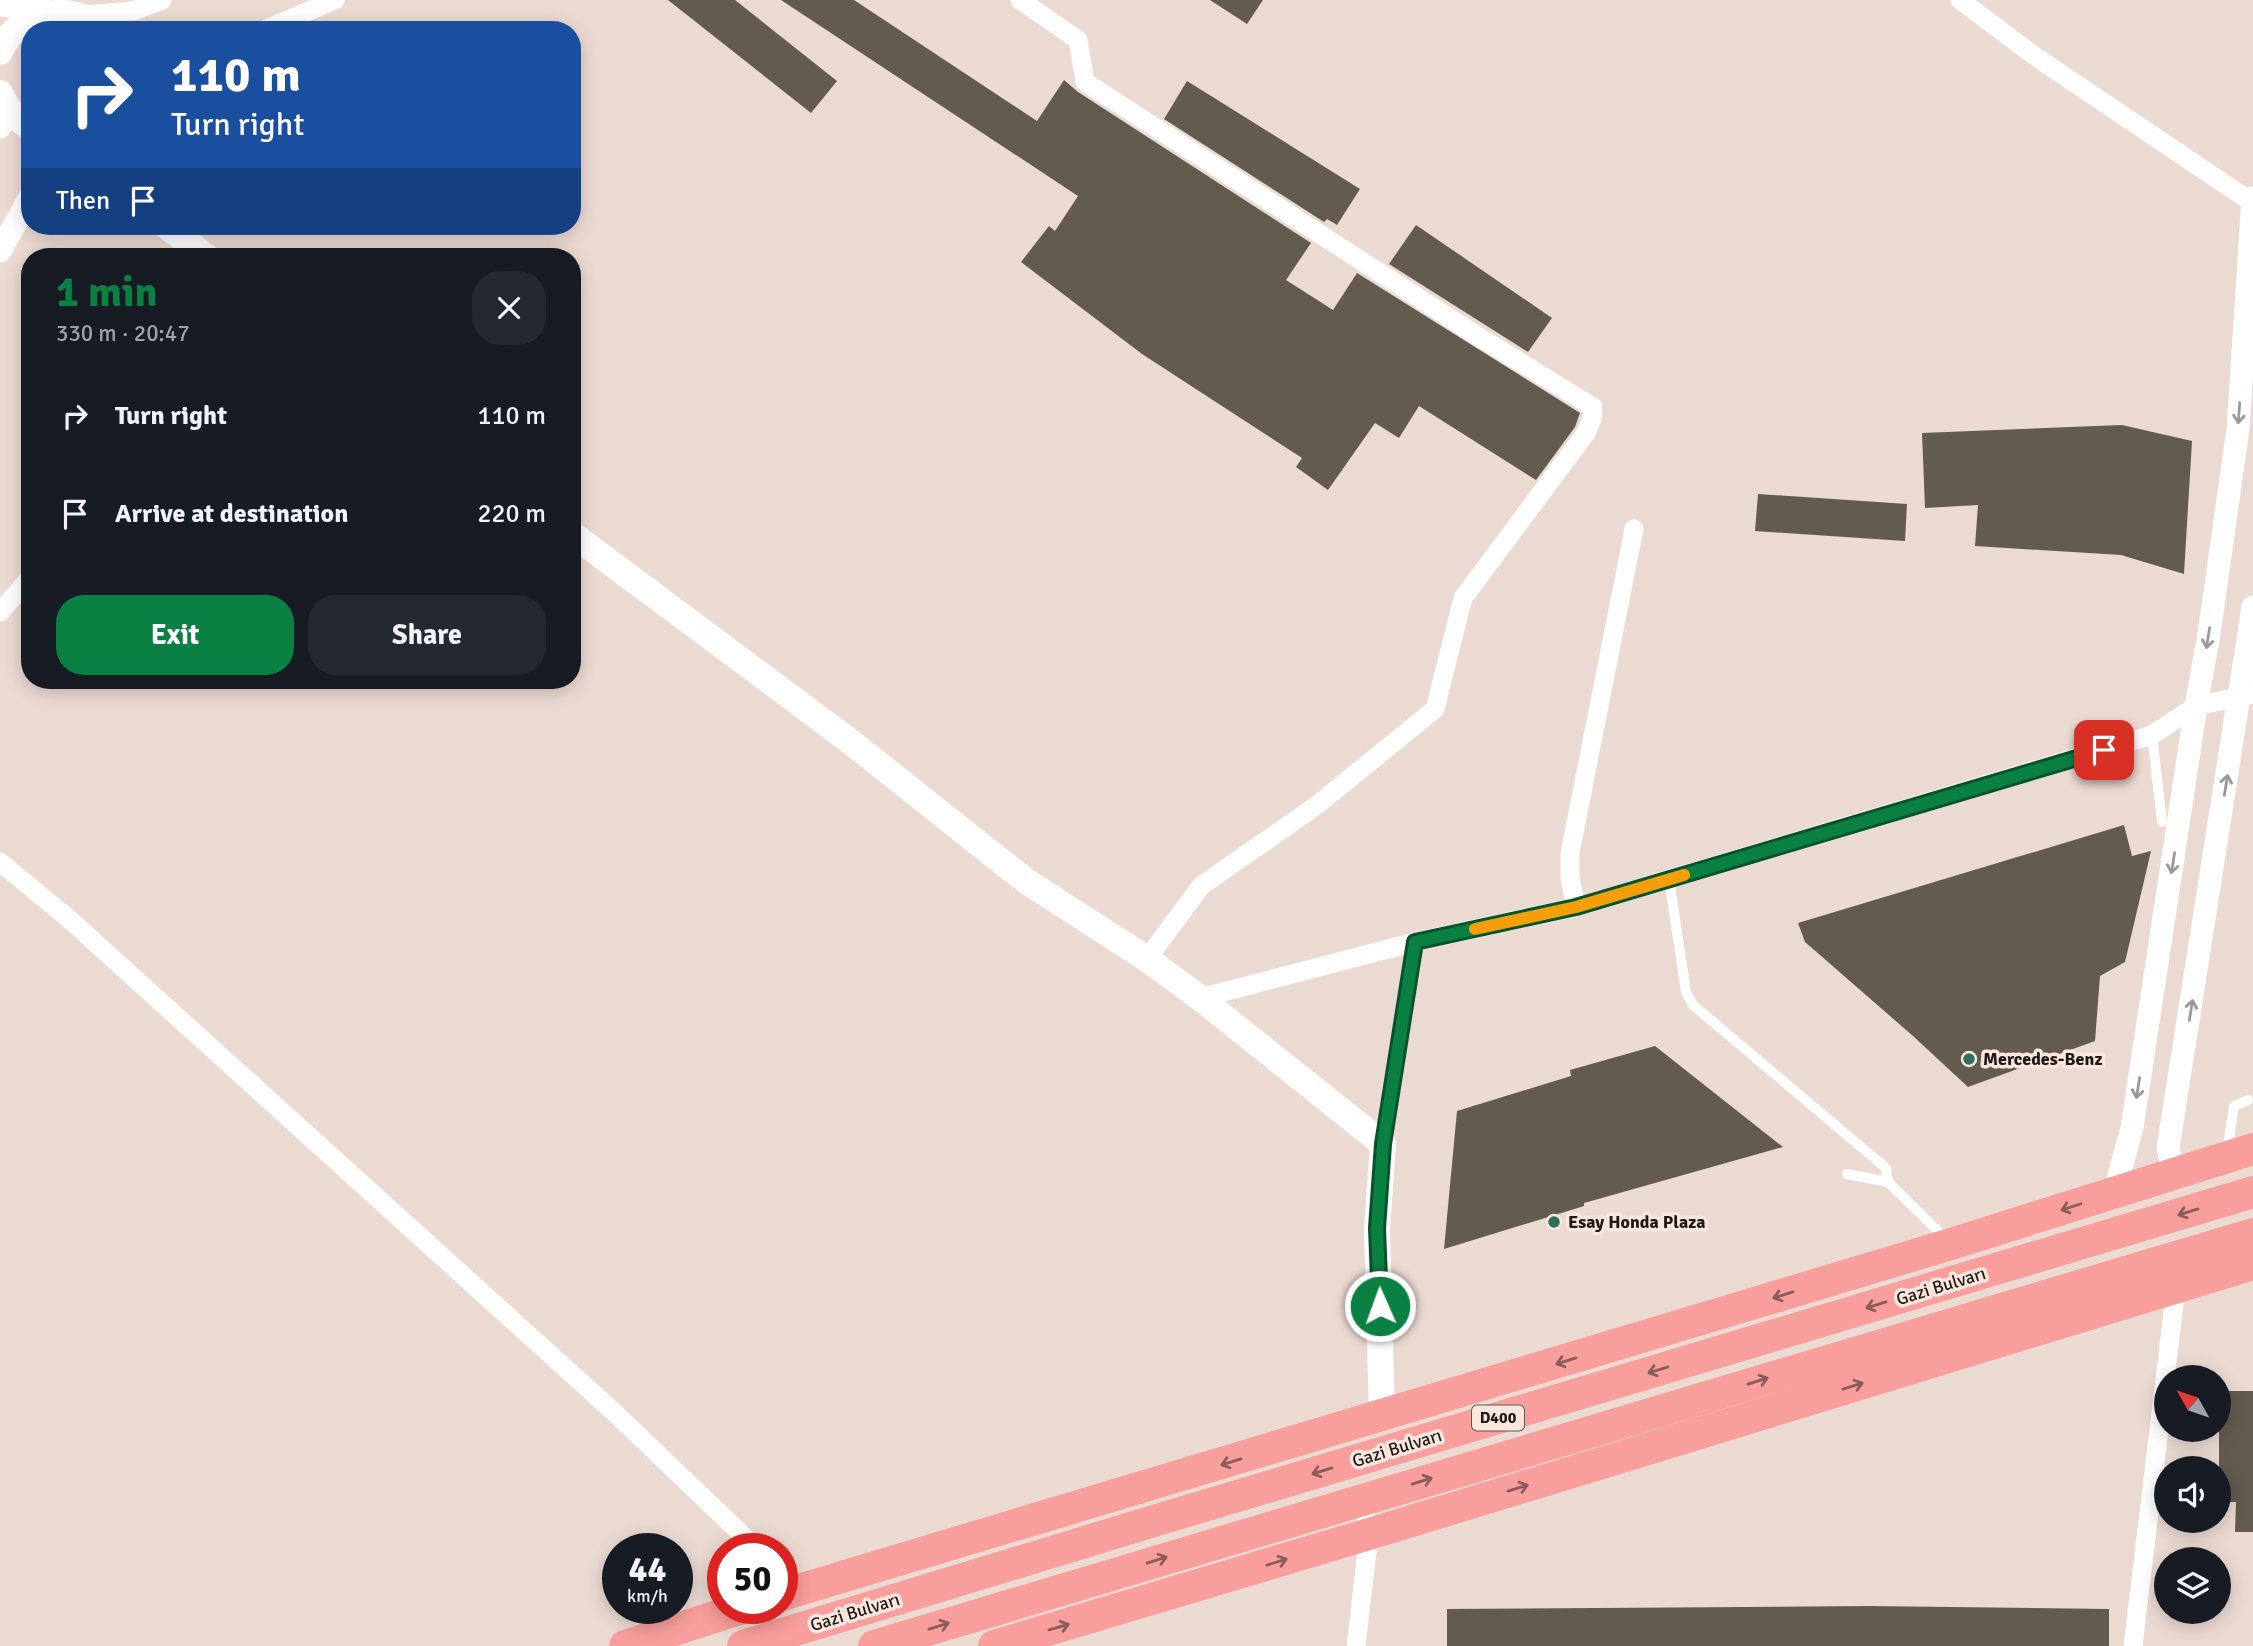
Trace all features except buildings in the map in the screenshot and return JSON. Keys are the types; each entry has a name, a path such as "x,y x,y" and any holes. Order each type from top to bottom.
{"highway":[{"path":"798,1583 1382,1417 2240,1153"},
{"name":"Gazi Bulvarı","path":"743,1646 2253,1192"},
{"name":"D400","path":"874,1646 2253,1234"},
{"path":"994,1646 2253,1264"},
{"path":"625,1646 707,1619"}],"main road":[{"path":"0,3 44,12 64,10 92,21"},
{"path":"25,21 44,12"},
{"path":"0,52 11,33 21,24"},
{"path":"2,108 21,122"},
{"path":"178,235 195,248"},
{"path":"581,541 847,739 1026,881 1147,959 1200,998 1383,1144 1377,1228 1382,1417"}],"street":[{"path":"98,21 162,0"},
{"path":"285,21 335,0"},
{"path":"1020,0 1078,40 1085,82 1479,337 1593,407 1592,419 1586,433 1462,598 1435,709 1317,805 1201,886 1147,959"},
{"path":"1960,0 2036,57 2253,200 2238,429 2132,1128 2114,1193"},
{"path":"0,251 21,213"},
{"path":"1576,907 1570,878 1570,853 1634,529"},
{"path":"0,612 21,588"},
{"path":"2174,1174 2168,1149 2246,695 2253,607"},
{"path":"1200,998 1415,942 1576,907 2152,735 2196,706 2246,695"},
{"path":"0,862 69,919 616,1414 740,1533"},
{"path":"2133,1646 2176,1288"},
{"path":"1356,1646 1369,1534 1361,1499"}],"lane":[{"path":"2152,735 2162,822"},
{"path":"1669,879 1686,992 1693,1005 1886,1168 1888,1182"},
{"path":"1383,1144 1415,942"},
{"path":"2240,1153 2234,1106 2248,1100"},
{"path":"1847,1174 1888,1182 1951,1244"}],"slow traffic":[{"path":"1475,929 1576,907 1684,875"}],"place":[{"name":"Mercedes-Benz","path":"1969,1059"},
{"name":"Esay Honda Plaza","path":"1554,1222"}],"route":[{"path":"1380,1306 1377,1228 1383,1144 1415,942 1576,907 2104,750"}]}
